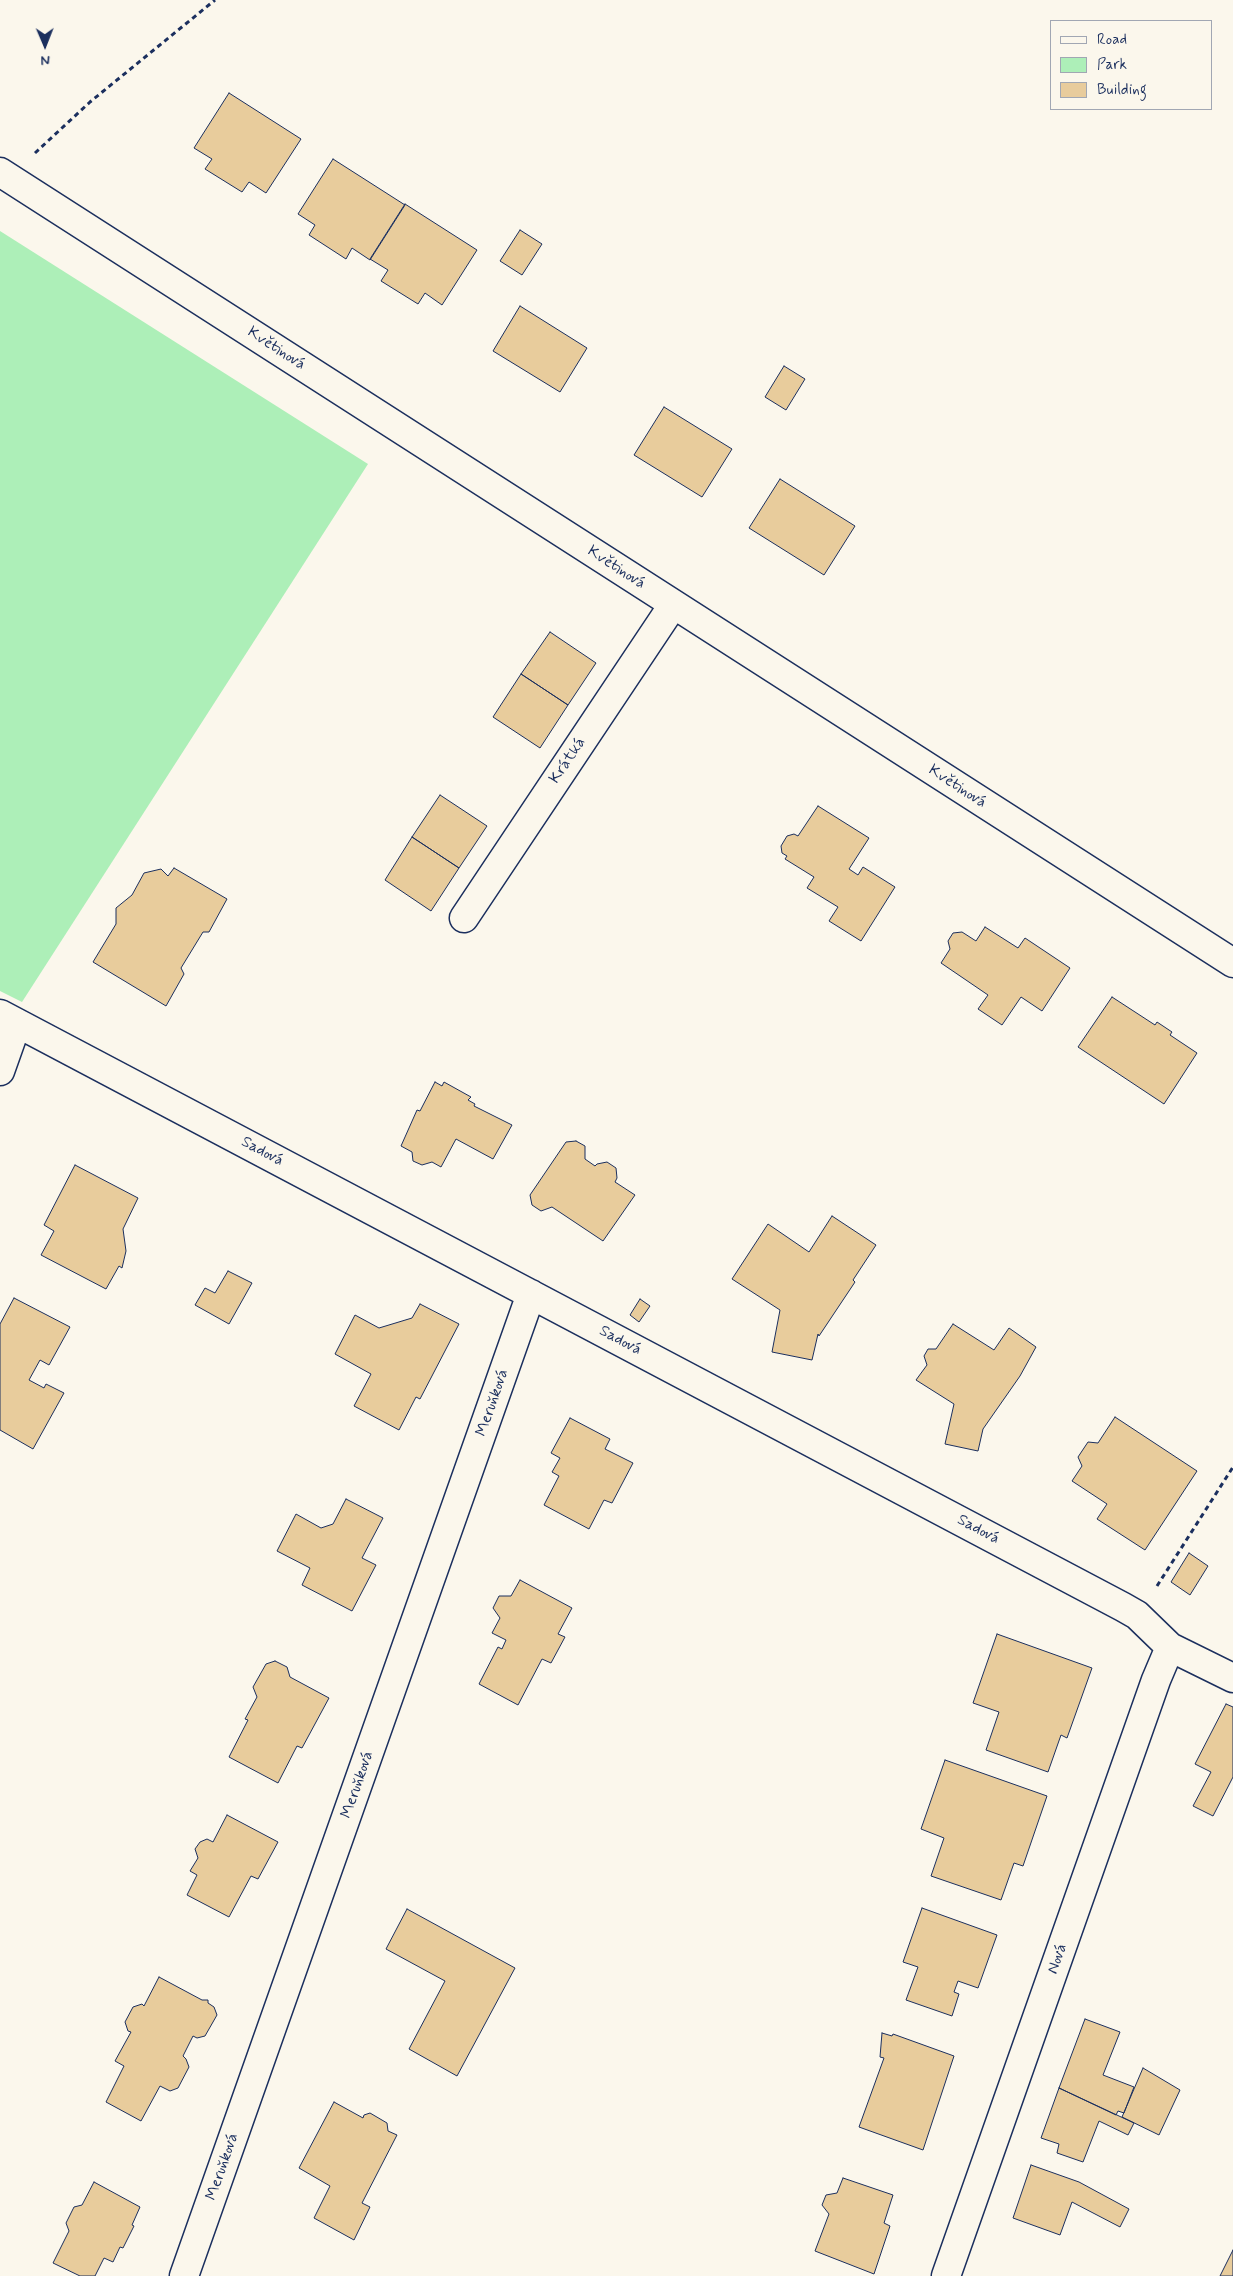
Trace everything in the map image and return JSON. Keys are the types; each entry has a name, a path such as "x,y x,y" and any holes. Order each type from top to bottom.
{"street":[{"name":"Květinová","path":"7,177 1233,963"},
{"name":"Krátká","path":"464,918 673,605"},
{"path":"0,1071 9,1018"},
{"name":"Sadová","path":"9,1018 1137,1615 1170,1647 1233,1678"},
{"name":"Meruňková","path":"184,2276 531,1294"},
{"name":"Nová","path":"949,2275 1153,1690 1170,1647"}],"path":[{"path":"7,177 83,108 215,0"},
{"path":"1137,1615 1233,1467"}],"green space":[{"path":"0,231 368,464 22,1002 0,991"}],"building":[{"path":"229,93 301,139 266,193 249,182 242,192 205,169 212,159 194,148"},
{"path":"333,159 405,205 370,260 352,248 346,259 309,235 315,225 298,214"},
{"path":"405,204 477,250 442,305 425,293 418,304 381,281 388,270 370,259"},
{"path":"520,230 542,244 522,275 500,261"},
{"path":"520,306 587,348 560,392 493,351"},
{"path":"784,366 805,379 786,410 765,397"},
{"path":"664,407 732,449 702,497 634,455"},
{"path":"780,479 855,526 824,575 749,528"},
{"path":"550,632 596,663 568,705 521,674"},
{"path":"521,674 568,705 540,748 493,717"},
{"path":"440,795 487,826 459,868 412,837"},
{"path":"818,806 869,838 849,869 858,875 863,867 895,887 861,941 829,921 838,907 807,888 814,877 785,859 787,856 782,853 781,846 787,836 794,834 798,836"},
{"path":"412,837 459,868 431,911 385,880"},
{"path":"174,868 227,899 209,932 203,932 181,968 184,974 166,1006 93,962 116,924 116,908 132,895 144,873 161,869 168,876"},
{"path":"985,927 1018,948 1025,938 1070,968 1042,1011 1021,997 1002,1025 978,1009 988,995 941,963 950,949 948,941 953,933 962,932 976,941"},
{"path":"1112,997 1155,1025 1157,1022 1172,1032 1170,1035 1197,1053 1164,1104 1078,1047"},
{"path":"435,1082 442,1086 444,1082 471,1097 468,1100 475,1104 474,1106 512,1125 493,1159 456,1139 441,1167 432,1162 422,1165 413,1161 412,1152 401,1146 417,1110 420,1111"},
{"path":"576,1141 585,1146 585,1159 595,1166 607,1162 616,1168 617,1178 615,1182 635,1195 603,1241 552,1207 541,1211 532,1205 530,1195 566,1142"},
{"path":"75,1165 138,1198 123,1229 126,1251 122,1268 119,1266 106,1289 41,1255 54,1231 44,1225"},
{"path":"832,1216 876,1245 853,1280 855,1282 819,1336 818,1334 812,1360 772,1352 780,1310 732,1279 768,1224 809,1252"},
{"path":"228,1271 252,1283 229,1324 195,1305 205,1288 215,1293"},
{"path":"14,1298 70,1327 49,1365 40,1360 29,1380 44,1388 46,1384 64,1393 33,1449 0,1430 0,1324"},
{"path":"640,1299 650,1306 639,1322 630,1315"},
{"path":"420,1304 459,1324 420,1399 416,1397 399,1430 354,1406 371,1374 335,1354 355,1315 379,1328 412,1318"},
{"path":"953,1324 994,1350 1009,1328 1036,1347 1020,1376 983,1429 978,1451 945,1444 954,1404 916,1380 927,1365 924,1356 928,1349 936,1349"},
{"path":"1115,1417 1197,1471 1145,1550 1097,1519 1107,1504 1072,1481 1082,1466 1078,1457 1088,1442 1098,1443"},
{"path":"570,1418 610,1439 605,1449 633,1463 612,1503 604,1500 589,1529 544,1505 559,1476 552,1472 560,1458 551,1453"},
{"path":"346,1499 383,1518 362,1558 376,1565 352,1611 302,1585 310,1568 277,1551 296,1514 321,1528 333,1524"},
{"path":"1189,1553 1208,1566 1190,1595 1171,1582"},
{"path":"520,1580 572,1608 558,1634 565,1637 551,1663 542,1659 518,1705 479,1684 498,1647 502,1649 506,1640 492,1633 500,1618 493,1608 499,1596 511,1596"},
{"path":"997,1634 1092,1668 1067,1738 1061,1735 1048,1772 986,1750 999,1712 973,1703"},
{"path":"275,1661 287,1667 290,1677 329,1698 302,1748 297,1746 278,1783 229,1757 248,1720 245,1719 257,1697 253,1687 266,1664"},
{"path":"1226,1704 1233,1707 1233,1777 1213,1816 1193,1806 1211,1772 1195,1764"},
{"path":"945,1760 1047,1796 1023,1866 1014,1863 1001,1900 931,1876 944,1838 921,1829"},
{"path":"227,1815 278,1842 258,1879 251,1876 229,1917 187,1895 197,1875 190,1871 198,1858 195,1849 200,1842 207,1839 213,1842"},
{"path":"922,1908 997,1935 978,1988 958,1981 954,1992 959,1994 952,2016 906,2000 918,1967 903,1962"},
{"path":"407,1909 515,1968 457,2076 409,2049 445,1981 386,1949"},
{"path":"159,1977 202,2000 208,2000 208,2003 214,2007 217,2015 205,2036 197,2038 193,2036 183,2056 189,2067 178,2088 170,2091 160,2086 141,2121 106,2102 124,2066 115,2061 131,2032 128,2031 125,2022 133,2007 142,2004 144,2006"},
{"path":"1085,2019 1120,2032 1103,2075 1134,2087 1124,2113 1118,2111 1116,2115 1059,2088"},
{"path":"882,2033 892,2036 893,2034 954,2056 923,2150 859,2127 884,2058 880,2057"},
{"path":"1143,2068 1180,2090 1159,2135 1122,2117"},
{"path":"1059,2088 1134,2123 1128,2135 1099,2121 1083,2162 1057,2153 1059,2144 1041,2138"},
{"path":"334,2102 363,2118 364,2115 370,2113 387,2123 388,2131 397,2135 362,2203 370,2207 354,2240 314,2218 330,2186 299,2168"},
{"path":"1031,2165 1079,2182 1129,2209 1120,2227 1072,2202 1060,2235 1013,2218"},
{"path":"843,2178 893,2195 884,2223 890,2226 874,2274 815,2251 829,2214 822,2205 826,2195 837,2193"},
{"path":"94,2182 140,2207 132,2225 134,2226 123,2248 120,2247 113,2262 104,2258 95,2276 80,2276 53,2263 69,2231 66,2223 74,2207 82,2205"},
{"path":"1233,2250 1233,2276 1220,2276"}]}
